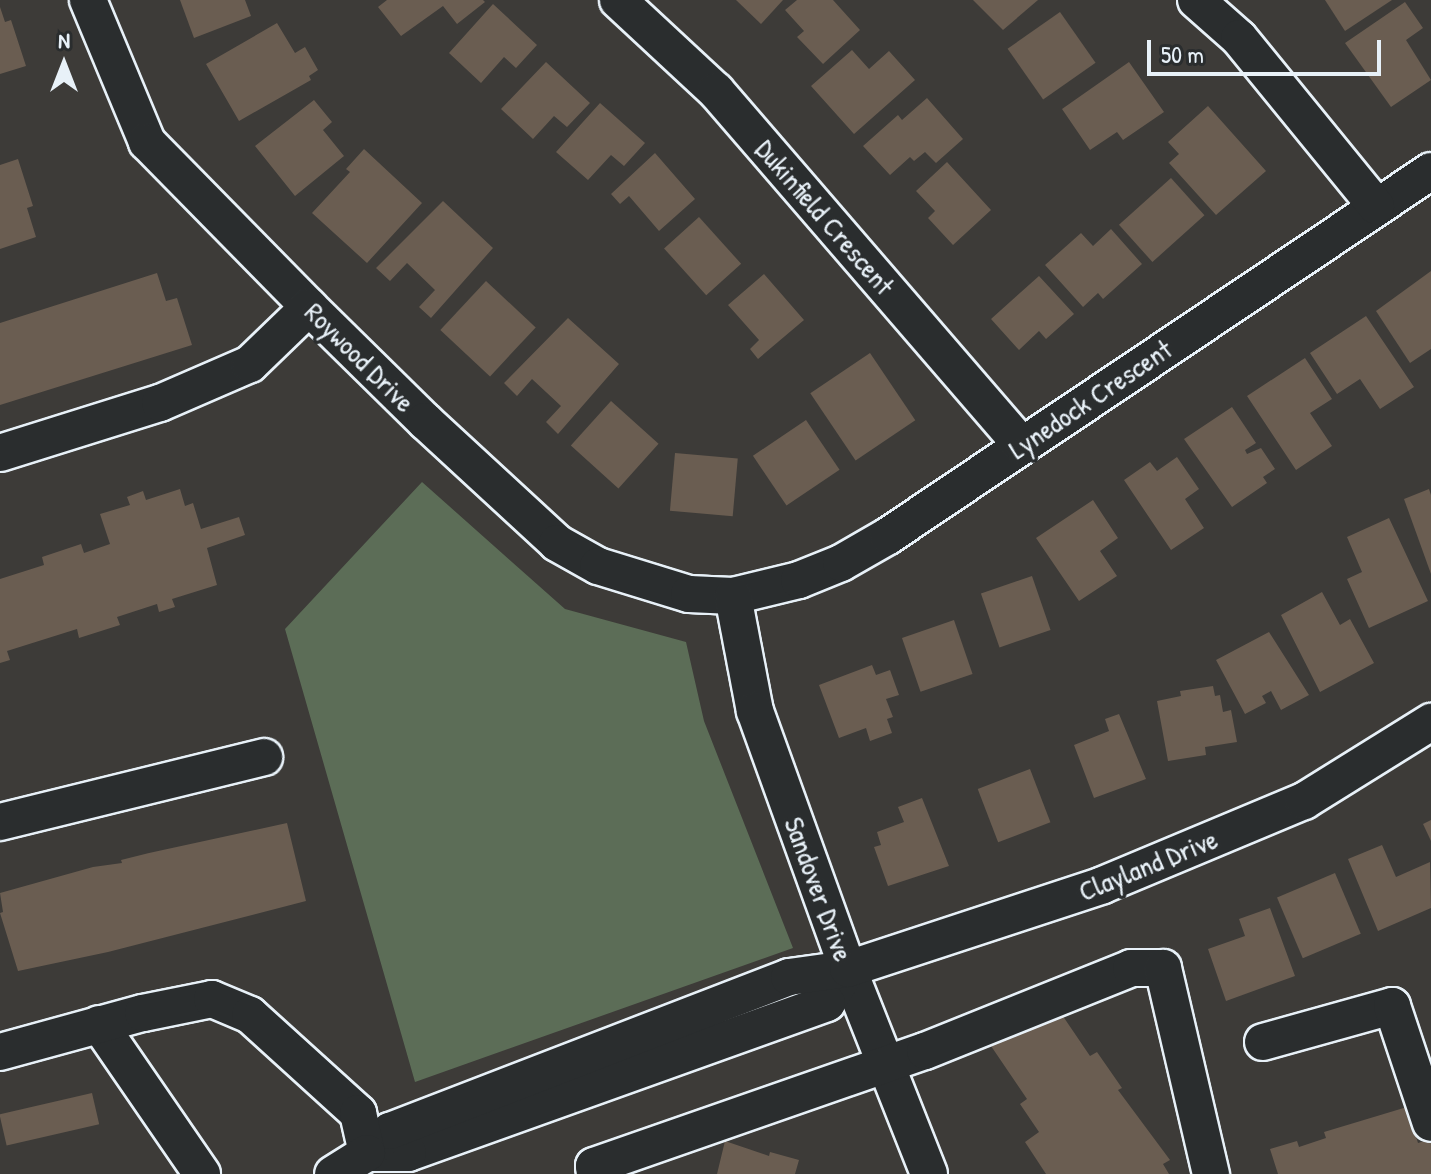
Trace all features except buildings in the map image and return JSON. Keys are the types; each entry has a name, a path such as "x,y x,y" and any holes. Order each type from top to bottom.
{"street":[{"name":"Roywood Drive","path":"88,0 147,142 434,430 557,543 598,566 689,594 733,596"},
{"name":"Dukinfield Crescent","path":"618,0 716,91 1022,445"},
{"path":"1196,0 1239,38 1376,206"},
{"name":"Lynedock Crescent","path":"733,596 799,580 841,563 888,536 1431,171"},
{"path":"0,453 160,403 250,364 309,307"},
{"name":"Sandover Drive","path":"733,596 755,711 848,969 929,1174"},
{"name":"Clayland Drive","path":"333,1174 367,1153 390,1131 789,977 848,969 1103,885 1304,801 1431,722"},
{"path":"0,822 264,757"},
{"path":"595,1174 594,1166 886,1065 1131,968 1163,968 1211,1174"},
{"path":"0,1052 99,1024 212,999 250,1015 358,1113 367,1153"},
{"path":"1263,1042 1392,1006 1431,1123"},
{"path":"99,1024 202,1174"}],"green space":[{"path":"422,482 565,609 686,642 704,721 793,948 415,1082 285,629"}]}
